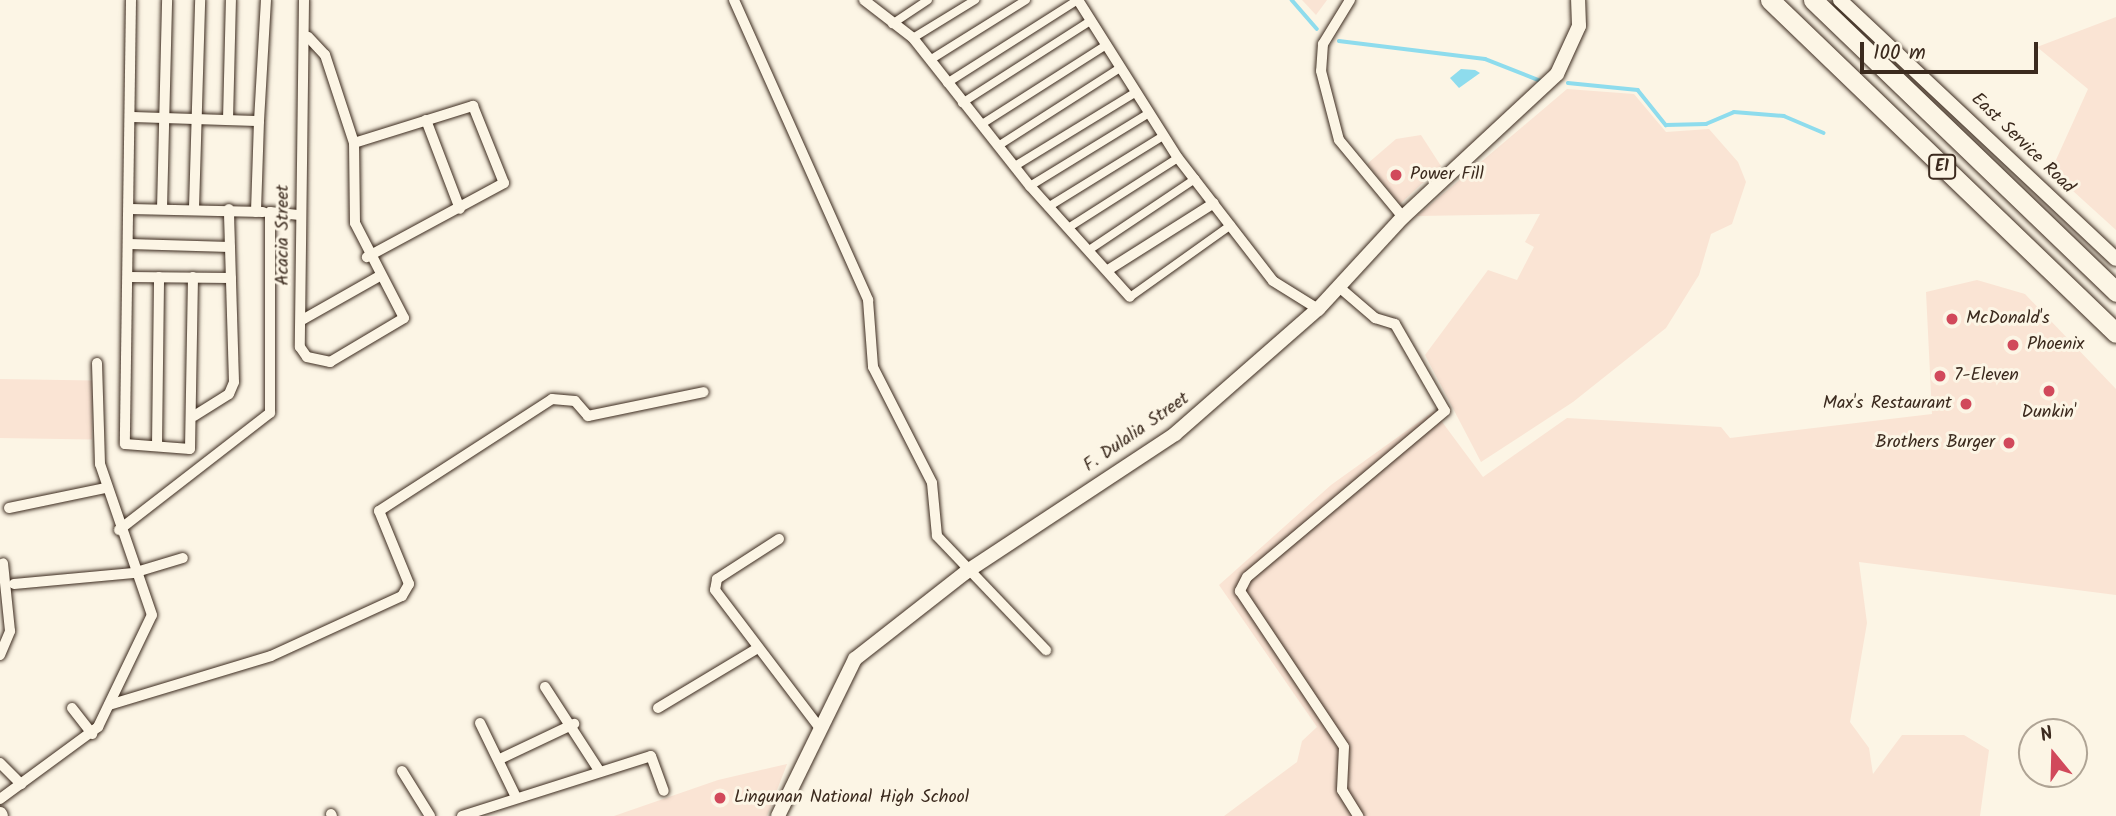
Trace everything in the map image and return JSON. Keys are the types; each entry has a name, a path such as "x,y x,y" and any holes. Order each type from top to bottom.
{"highway":[{"name":"E1","path":"1770,0 2116,333"},
{"name":"E1","path":"1813,0 2116,292"}],"street":[{"path":"131,0 125,444 190,449"},
{"path":"162,209 167,0"},
{"path":"194,208 200,0"},
{"path":"228,120 231,0"},
{"path":"256,212 266,0"},
{"name":"Acacia Street","path":"304,0 308,37 300,215 303,354 330,362 404,318 378,277"},
{"path":"734,0 868,300 873,367 932,483 937,536 966,572 1046,650"},
{"path":"892,24 928,0"},
{"path":"913,38 975,0"},
{"path":"930,60 1026,0"},
{"path":"947,83 1078,0 1178,158 1273,281 1318,309"},
{"path":"1350,0 1323,44 1321,71 1339,140 1403,217"},
{"name":"F. Dulalia Street","path":"778,816 819,727 855,659 966,572 1175,434 1318,309 1403,217 1544,90 1579,26 1577,0"},
{"name":"East Service Road","path":"1840,0 2116,259"},
{"path":"870,1 892,24 913,38 1030,186 1130,297 1231,225"},
{"path":"962,103 1090,22"},
{"path":"302,320 378,277 354,218 354,143 325,55 308,37"},
{"path":"982,124 1106,45"},
{"path":"998,146 1120,68"},
{"path":"1015,166 1136,92"},
{"path":"354,143 473,106 480,112 504,183 368,257"},
{"path":"1030,186 1149,113"},
{"path":"130,117 259,121"},
{"path":"426,120 460,209"},
{"path":"1048,207 1163,136"},
{"path":"1068,228 1178,158"},
{"path":"1089,250 1195,179"},
{"path":"1108,270 1214,203"},
{"path":"130,209 229,209 300,215"},
{"path":"194,416 229,394 234,382 229,209"},
{"path":"119,530 272,407 270,212"},
{"path":"129,244 230,247"},
{"path":"157,446 159,277"},
{"path":"192,469 190,449 194,416 193,277"},
{"path":"128,278 231,278"},
{"path":"1339,287 1376,318 1395,324 1445,411 1247,577 1240,591 1344,747 1342,790 1358,816"},
{"path":"0,799 92,734 109,705 152,615 133,573 106,488 97,363"},
{"path":"109,705 271,656 402,596 409,584 379,511 552,399 575,401 588,416 704,392"},
{"path":"9,508 106,488"},
{"path":"779,539 714,586 819,727"},
{"path":"14,584 133,573 183,558"},
{"path":"0,655 10,631 3,563"},
{"path":"658,708 758,648"},
{"path":"545,687 574,724 600,772"},
{"path":"72,708 92,734"},
{"path":"480,723 502,758 516,797"},
{"path":"502,758 574,724"},
{"path":"462,816 651,756 664,791"},
{"path":"0,763 21,785"},
{"path":"402,771 430,816"}],"shaded area":[{"path":"1302,0 1327,0 1316,15"},
{"path":"2116,17 2116,230 2051,171 2088,89 2037,47"},
{"path":"1567,89 1634,94 1666,132 1709,129 1738,162 1746,182 1732,224 1711,234 1699,275 1666,328 1573,402 1481,462 1425,355 1488,270 1517,280 1534,247 1525,242 1540,214 1417,216"},
{"path":"1421,135 1441,166 1400,204 1367,164 1396,139"},
{"path":"1977,280 2025,294 2116,389 2116,595 1859,562 1867,623 1850,722 1869,748 1873,774 1902,735 1964,735 1989,750 1980,816 1224,816 1297,762 1302,741 1317,727 1219,585 1331,485 1434,411 1483,477 1567,418 1721,427 1730,438 1932,414 1926,292"},
{"path":"0,379 93,381 92,440 0,438"},
{"name":"Lingunan National High School","path":"787,764 767,816 614,816 718,780"}],"water":[{"path":"1461,69 1480,73 1459,88 1450,78"}],"waterway":[{"path":"1292,0 1317,29"},
{"path":"1339,41 1485,59 1541,81"},
{"path":"1568,83 1638,90 1666,125 1706,124 1734,112 1784,116 1824,133"}],"place":[{"name":"Power Fill","path":"1396,175"},
{"name":"McDonald's","path":"1952,319"},
{"name":"Phoenix","path":"2013,345"},
{"name":"7-Eleven","path":"1940,376"},
{"name":"Dunkin'","path":"2049,391"},
{"name":"Max's Restaurant","path":"1966,404"},
{"name":"Brothers Burger","path":"2009,443"},
{"name":"Lingunan National High School","path":"720,798"}]}
